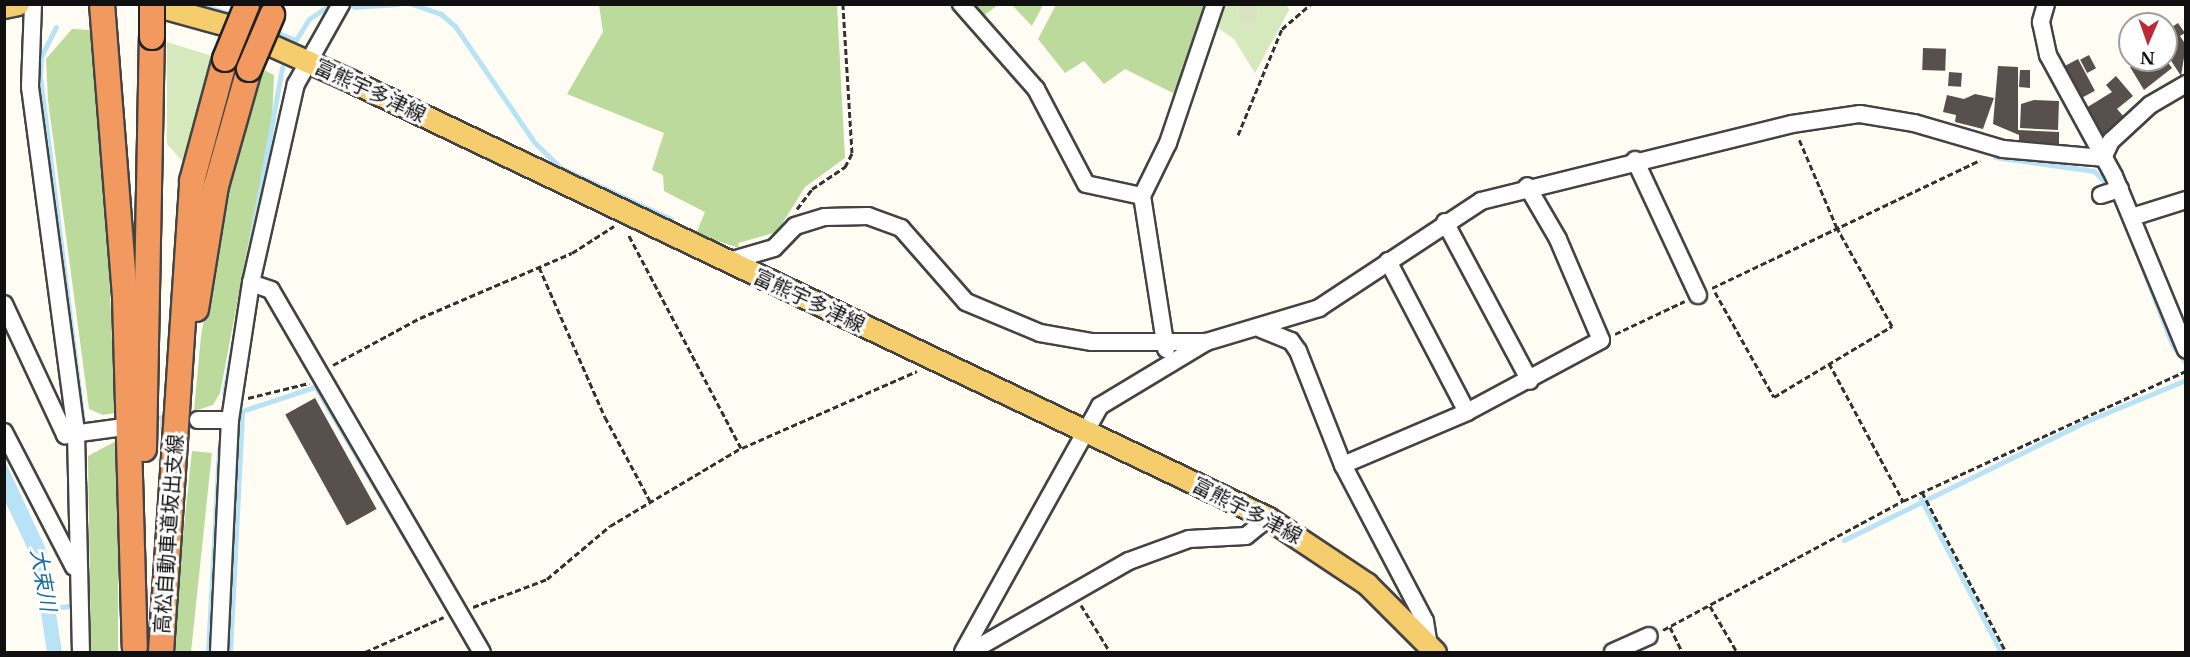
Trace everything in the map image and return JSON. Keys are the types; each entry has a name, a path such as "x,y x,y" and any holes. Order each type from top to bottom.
{"highway":[{"path":"102,4 125,297 135,650"},
{"path":"135,650 151,297 151,4"},
{"path":"188,417 192,181 225,59 247,5"},
{"path":"188,417 216,186 249,69 276,10"},
{"name":"高松自動車道坂出支線","path":"161,652 188,417"}],"main road":[{"path":"4,7 18,4"},
{"name":"富熊宇多津線","path":"151,4 226,25 307,61 621,215 726,262 1268,518 1367,584 1432,649"}],"street":[{"path":"33,4 30,87 81,433 76,571 81,652"},
{"path":"219,652 230,420 251,283 296,84 341,4"},
{"path":"961,4 1036,89 1086,184 1142,196"},
{"path":"1171,361 1163,339 1142,196 1168,143 1215,4"},
{"path":"2046,4 2041,22 2048,54 2120,189 2186,350"},
{"path":"2103,158 2111,141 2150,105 2186,84"},
{"path":"963,652 1100,406 1171,361 1206,342 1261,329 1319,308 1445,222 1481,201 1527,186 1635,160 1792,124 1843,115 1887,117 2003,148 2103,158"},
{"path":"1635,160 1705,292"},
{"path":"1342,465 1467,412 1530,381 1601,340 1558,239 1527,186"},
{"path":"2101,195 2120,189"},
{"path":"2132,217 2186,200"},
{"path":"726,262 774,248 795,226 851,215 885,220 902,228 979,310 1062,339 1163,339 1206,342"},
{"path":"1445,222 1530,381"},
{"path":"1388,261 1467,412"},
{"path":"251,283 271,290 317,377 451,614 482,652"},
{"path":"4,304 64,435 117,428"},
{"path":"1261,329 1291,341 1298,351 1342,465 1425,621 1432,649"},
{"path":"188,417 230,420"},
{"path":"4,432 76,571"},
{"path":"970,652 1158,549 1201,537 1246,536 1268,518"},
{"path":"1613,652 1649,636"}],"path":[{"path":"795,226 802,199 845,167 852,153 843,4"},
{"path":"1296,4 1299,11"},
{"path":"1238,135 1282,29 1299,11 1311,4"},
{"path":"1705,292 1774,397 1892,326 1837,228 1792,124"},
{"path":"1601,340 2003,148"},
{"path":"235,395 251,399 317,377 386,340 420,318 587,244 621,215 741,448"},
{"path":"539,267 605,417 650,501"},
{"path":"365,652 451,614 534,586 610,526 741,448 932,359"},
{"path":"1829,363 1903,501"},
{"path":"1649,636 1710,606 1903,501 1924,496 2186,371"},
{"path":"1924,496 2006,652"},
{"path":"1074,593 1110,652"},
{"path":"1710,606 1737,652"},
{"path":"1670,626 1682,652"}],"green space":[{"path":"1248,3 1255,6 1258,13 1255,20 1248,23 1241,20 1238,13 1241,6"},
{"path":"599,5 837,5 845,158 805,187 777,232 738,243 739,248 696,234 705,212 664,191 663,175 652,170 664,133 567,94 603,32"},
{"path":"970,5 998,5 979,19"},
{"path":"1012,5 1043,5 1032,26"},
{"path":"1056,5 1205,5 1175,94 1125,69 1104,84 1084,61 1065,73 1038,39"},
{"path":"1222,5 1287,5 1289,10 1255,73 1234,39 1215,26"},
{"path":"72,29 90,30 105,173 115,413 103,415 89,409 48,100 46,59"},
{"path":"167,42 215,57 184,163 167,144"},
{"path":"262,69 274,75 272,120 220,393 213,405 194,411 201,336 231,169"},
{"path":"118,440 118,652 91,652 88,456"},
{"path":"192,451 212,453 191,652 171,651"}],"water":[{"name":"大束川","path":"5,461 46,549 62,652 47,652 33,560 5,501"}],"building":[{"path":"2178,23 2185,33 2180,36 2186,45 2181,76 2178,71"},
{"path":"1923,48 1946,49 1945,71 1922,70"},
{"path":"2089,55 2096,68 2087,73 2080,60"},
{"path":"2078,59 2095,91 2076,101 2059,69"},
{"path":"1998,66 2018,67 2018,130 2059,132 2059,144 2019,142 2019,135 1993,124"},
{"path":"2020,70 2030,70 2030,88 2019,87"},
{"path":"1949,72 1962,73 1961,87 1948,86"},
{"path":"2133,72 2167,72 2144,90"},
{"path":"2116,76 2133,96 2117,109 2126,119 2103,137 2086,108 2112,92 2106,85"},
{"path":"1975,94 1994,98 1983,129 1955,122 1956,115 1943,112 1947,95 1964,99"},
{"path":"2034,100 2059,101 2058,130 2020,128 2021,104"},
{"path":"315,398 377,509 347,526 285,414"}],"waterway":[{"path":"198,4 237,16"},
{"path":"354,7 398,4"},
{"path":"412,4 441,14 455,26 534,142 561,168 671,219"},
{"path":"294,43 309,19 330,5"},
{"path":"56,27 41,57 40,77 84,430"},
{"path":"273,31 295,40"},
{"path":"224,393 282,67"},
{"path":"1995,157 2094,171 2108,185"},
{"path":"2133,243 2172,344 2185,362"},
{"path":"1844,540 2087,421 2186,380"},
{"path":"315,386 473,652"},
{"path":"230,652 242,411 314,387"},
{"path":"208,652 219,448"},
{"path":"1921,499 2001,652"},
{"name":"大束川","path":"53,608 69,606"}],"tunnel":[{"path":"136,426 198,420"}]}
